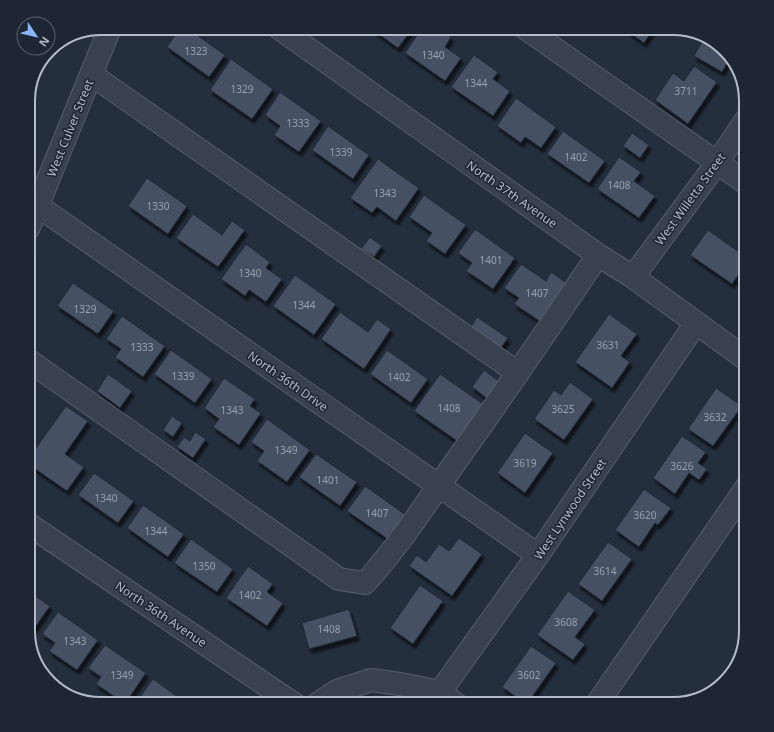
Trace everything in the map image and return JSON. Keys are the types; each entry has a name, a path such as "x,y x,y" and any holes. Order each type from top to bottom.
{"street":[{"name":"West Culver Street","path":"35,213 107,35"},
{"name":"North 37th Avenue","path":"289,35 598,254 633,277 739,354"},
{"path":"535,35 739,178"},
{"path":"92,75 518,373"},
{"name":"West Willetta Street","path":"633,277 717,163 739,130"},
{"name":"North 36th Drive","path":"38,206 538,555"},
{"path":"35,365 339,579 364,583 382,564 439,486 518,373 598,254"},
{"name":"West Lynwood Street","path":"449,697 538,555 696,323"},
{"path":"601,697 739,498"},
{"name":"North 36th Avenue","path":"35,529 284,697"},
{"path":"328,697 337,691 371,680 400,684 445,697"}],"building":[{"path":"175,35 197,35 225,55 209,77 167,47"},
{"path":"380,35 408,35 398,48"},
{"path":"417,35 448,35 451,37 445,47 461,58 445,81 405,53"},
{"path":"633,35 649,35 644,43"},
{"path":"702,42 720,54 727,63 722,72 694,56"},
{"path":"474,55 498,72 493,79 510,91 493,116 451,87"},
{"path":"231,59 273,89 252,119 210,90"},
{"path":"694,66 717,82 688,124 655,100 673,73 684,81"},
{"path":"280,92 321,121 299,152 274,135 280,126 265,115"},
{"path":"516,98 556,127 541,148 525,137 521,143 497,126"},
{"path":"328,126 369,155 353,179 312,150"},
{"path":"563,131 605,161 589,183 547,154"},
{"path":"632,133 649,145 640,158 623,146"},
{"path":"619,157 641,172 634,181 655,196 639,218 597,189"},
{"path":"378,159 419,188 396,221 377,207 372,213 350,198"},
{"path":"147,178 187,206 168,234 128,206"},
{"path":"424,195 466,225 445,254 426,241 432,233 409,217"},
{"path":"193,214 222,235 232,221 245,230 218,267 176,238"},
{"path":"475,229 515,258 493,289 466,271 472,263 458,253"},
{"path":"708,230 739,252 739,274 732,284 690,255"},
{"path":"370,237 382,246 374,257 361,249"},
{"path":"246,244 270,262 266,268 282,279 266,302 249,290 245,296 221,279"},
{"path":"521,264 546,281 551,272 568,284 541,322 514,304 519,298 504,288"},
{"path":"295,275 336,304 314,335 273,306"},
{"path":"73,283 114,311 98,334 57,306"},
{"path":"340,312 368,332 377,319 391,329 364,369 321,339"},
{"path":"609,314 637,334 621,356 630,362 612,388 575,362"},
{"path":"122,316 165,346 143,377 115,357 121,349 106,339"},
{"path":"477,317 508,338 500,349 470,328"},
{"path":"171,350 212,379 195,403 154,374"},
{"path":"387,350 428,379 411,403 370,374"},
{"path":"484,370 501,383 489,400 472,387"},
{"path":"108,374 132,391 120,408 97,391"},
{"path":"440,374 483,404 457,441 414,411"},
{"path":"224,378 255,399 250,406 261,413 239,445 213,427 219,419 204,408"},
{"path":"570,382 593,399 564,440 534,419 554,390 561,395"},
{"path":"716,388 739,404 739,410 713,446 688,429"},
{"path":"66,406 88,421 65,454 84,467 67,491 35,469 35,449"},
{"path":"172,416 182,423 173,437 163,430"},
{"path":"267,419 310,450 287,482 257,461 264,451 251,442"},
{"path":"195,432 206,439 193,458 177,447 184,437 190,441"},
{"path":"525,433 553,453 525,493 497,473"},
{"path":"682,436 706,452 698,463 707,469 699,480 689,473 675,494 653,478"},
{"path":"316,454 357,482 340,506 299,477"},
{"path":"94,473 134,501 118,523 78,495"},
{"path":"365,486 406,515 389,540 347,511"},
{"path":"644,489 671,508 658,525 655,523 639,547 615,530"},
{"path":"143,505 184,534 168,557 127,528"},
{"path":"459,538 482,554 452,596 409,566 417,555 426,562 439,544 449,551"},
{"path":"191,539 233,569 217,592 174,563"},
{"path":"608,542 632,559 602,601 578,584"},
{"path":"248,566 273,584 267,592 283,603 267,626 226,598"},
{"path":"420,585 443,601 413,644 390,628"},
{"path":"568,591 595,610 575,637 585,644 573,660 537,635"},
{"path":"35,596 50,606 35,627"},
{"path":"349,609 357,636 309,649 302,623"},
{"path":"58,612 98,640 77,670 49,651 55,643 42,634"},
{"path":"105,645 146,673 130,697 115,697 96,684 101,677 88,668"},
{"path":"531,646 556,663 532,697 516,697 502,687"},
{"path":"153,679 178,697 140,697"}]}
